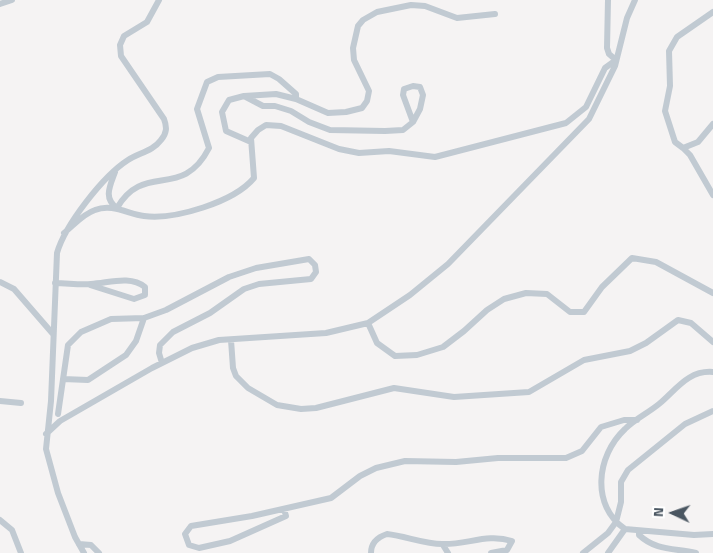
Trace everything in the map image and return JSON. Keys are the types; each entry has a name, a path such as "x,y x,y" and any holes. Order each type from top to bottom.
{"lane":[{"path":"0,4 12,0"},
{"path":"84,553 58,493 47,457 46,434 50,411 56,253 64,233 74,218 116,170 128,160 158,144 166,131 164,119 125,62 120,50 124,36 147,22 159,0"},
{"path":"608,0 606,44 609,54 616,60"},
{"path":"46,434 67,417 192,348 219,340 326,333 368,323 410,295 448,264 503,204 579,131 597,107 616,60 627,18 635,0"},
{"path":"251,142 226,131 221,117 224,106 229,100 264,93 296,99 328,113 346,112 362,108 367,102 369,91 354,60 355,35 358,26 363,20 377,12 410,5 425,6 457,18 496,14"},
{"path":"713,12 678,37 669,51 670,86 665,111 675,142 690,155 713,194"},
{"path":"64,233 95,210 117,208 138,214 157,216 196,210 226,199 254,178 251,142 254,134 261,128 270,125 281,126 339,149 359,153 389,151 435,157 566,124 586,107 605,68 616,60"},
{"path":"117,208 123,197 134,188 147,183 178,178 194,171 202,162 210,148 196,109 208,82 218,77 270,74 292,90 296,94 296,99"},
{"path":"244,96 263,106 292,111 309,122 330,130 403,130 413,122 420,109 422,95 420,88 413,86 404,89 403,96 413,122"},
{"path":"683,148 698,142 713,124"},
{"path":"116,170 108,189 108,197 117,208"},
{"path":"368,323 377,343 395,356 417,355 443,346 464,331 487,310 504,299 526,293 547,294 570,312 584,312 602,287 632,258 656,262 713,293"},
{"path":"58,414 68,345 81,332 111,319 144,318 166,310 229,277 256,268 309,259 315,265 316,272 311,279 259,284 244,289 210,312 182,326 160,344 159,353 162,363"},
{"path":"55,283 90,284 114,280 138,281 145,287 145,295 134,299 90,284"},
{"path":"0,282 14,289 53,334"},
{"path":"63,379 88,380 126,355 136,341 144,318"},
{"path":"231,340 232,368 242,382 254,392 277,405 301,409 316,408 394,388 454,397 529,392 584,360 630,351 646,343 678,320 691,323 713,342"},
{"path":"713,372 699,373 685,380 618,437 603,468 601,480 606,510 625,529 694,535 713,534"},
{"path":"0,401 20,403"},
{"path":"50,411 67,417"},
{"path":"583,553 608,533 616,522 621,502 621,482 628,470 685,424 713,411"},
{"path":"284,509 286,516 215,545 199,548 189,545 184,534 191,526 284,509 331,498 360,476 376,468 405,461 456,462 498,458 566,458 576,455 601,427 624,420 637,420"},
{"path":"0,520 8,526 16,538 21,553"},
{"path":"608,553 625,529"},
{"path":"639,531 639,535 647,543 660,548 696,553"},
{"path":"371,553 372,544 379,537 388,534 443,545 484,538 500,538 512,541 507,550 491,553"},
{"path":"79,544 90,546 98,553"},
{"path":"443,545 448,553"}]}
